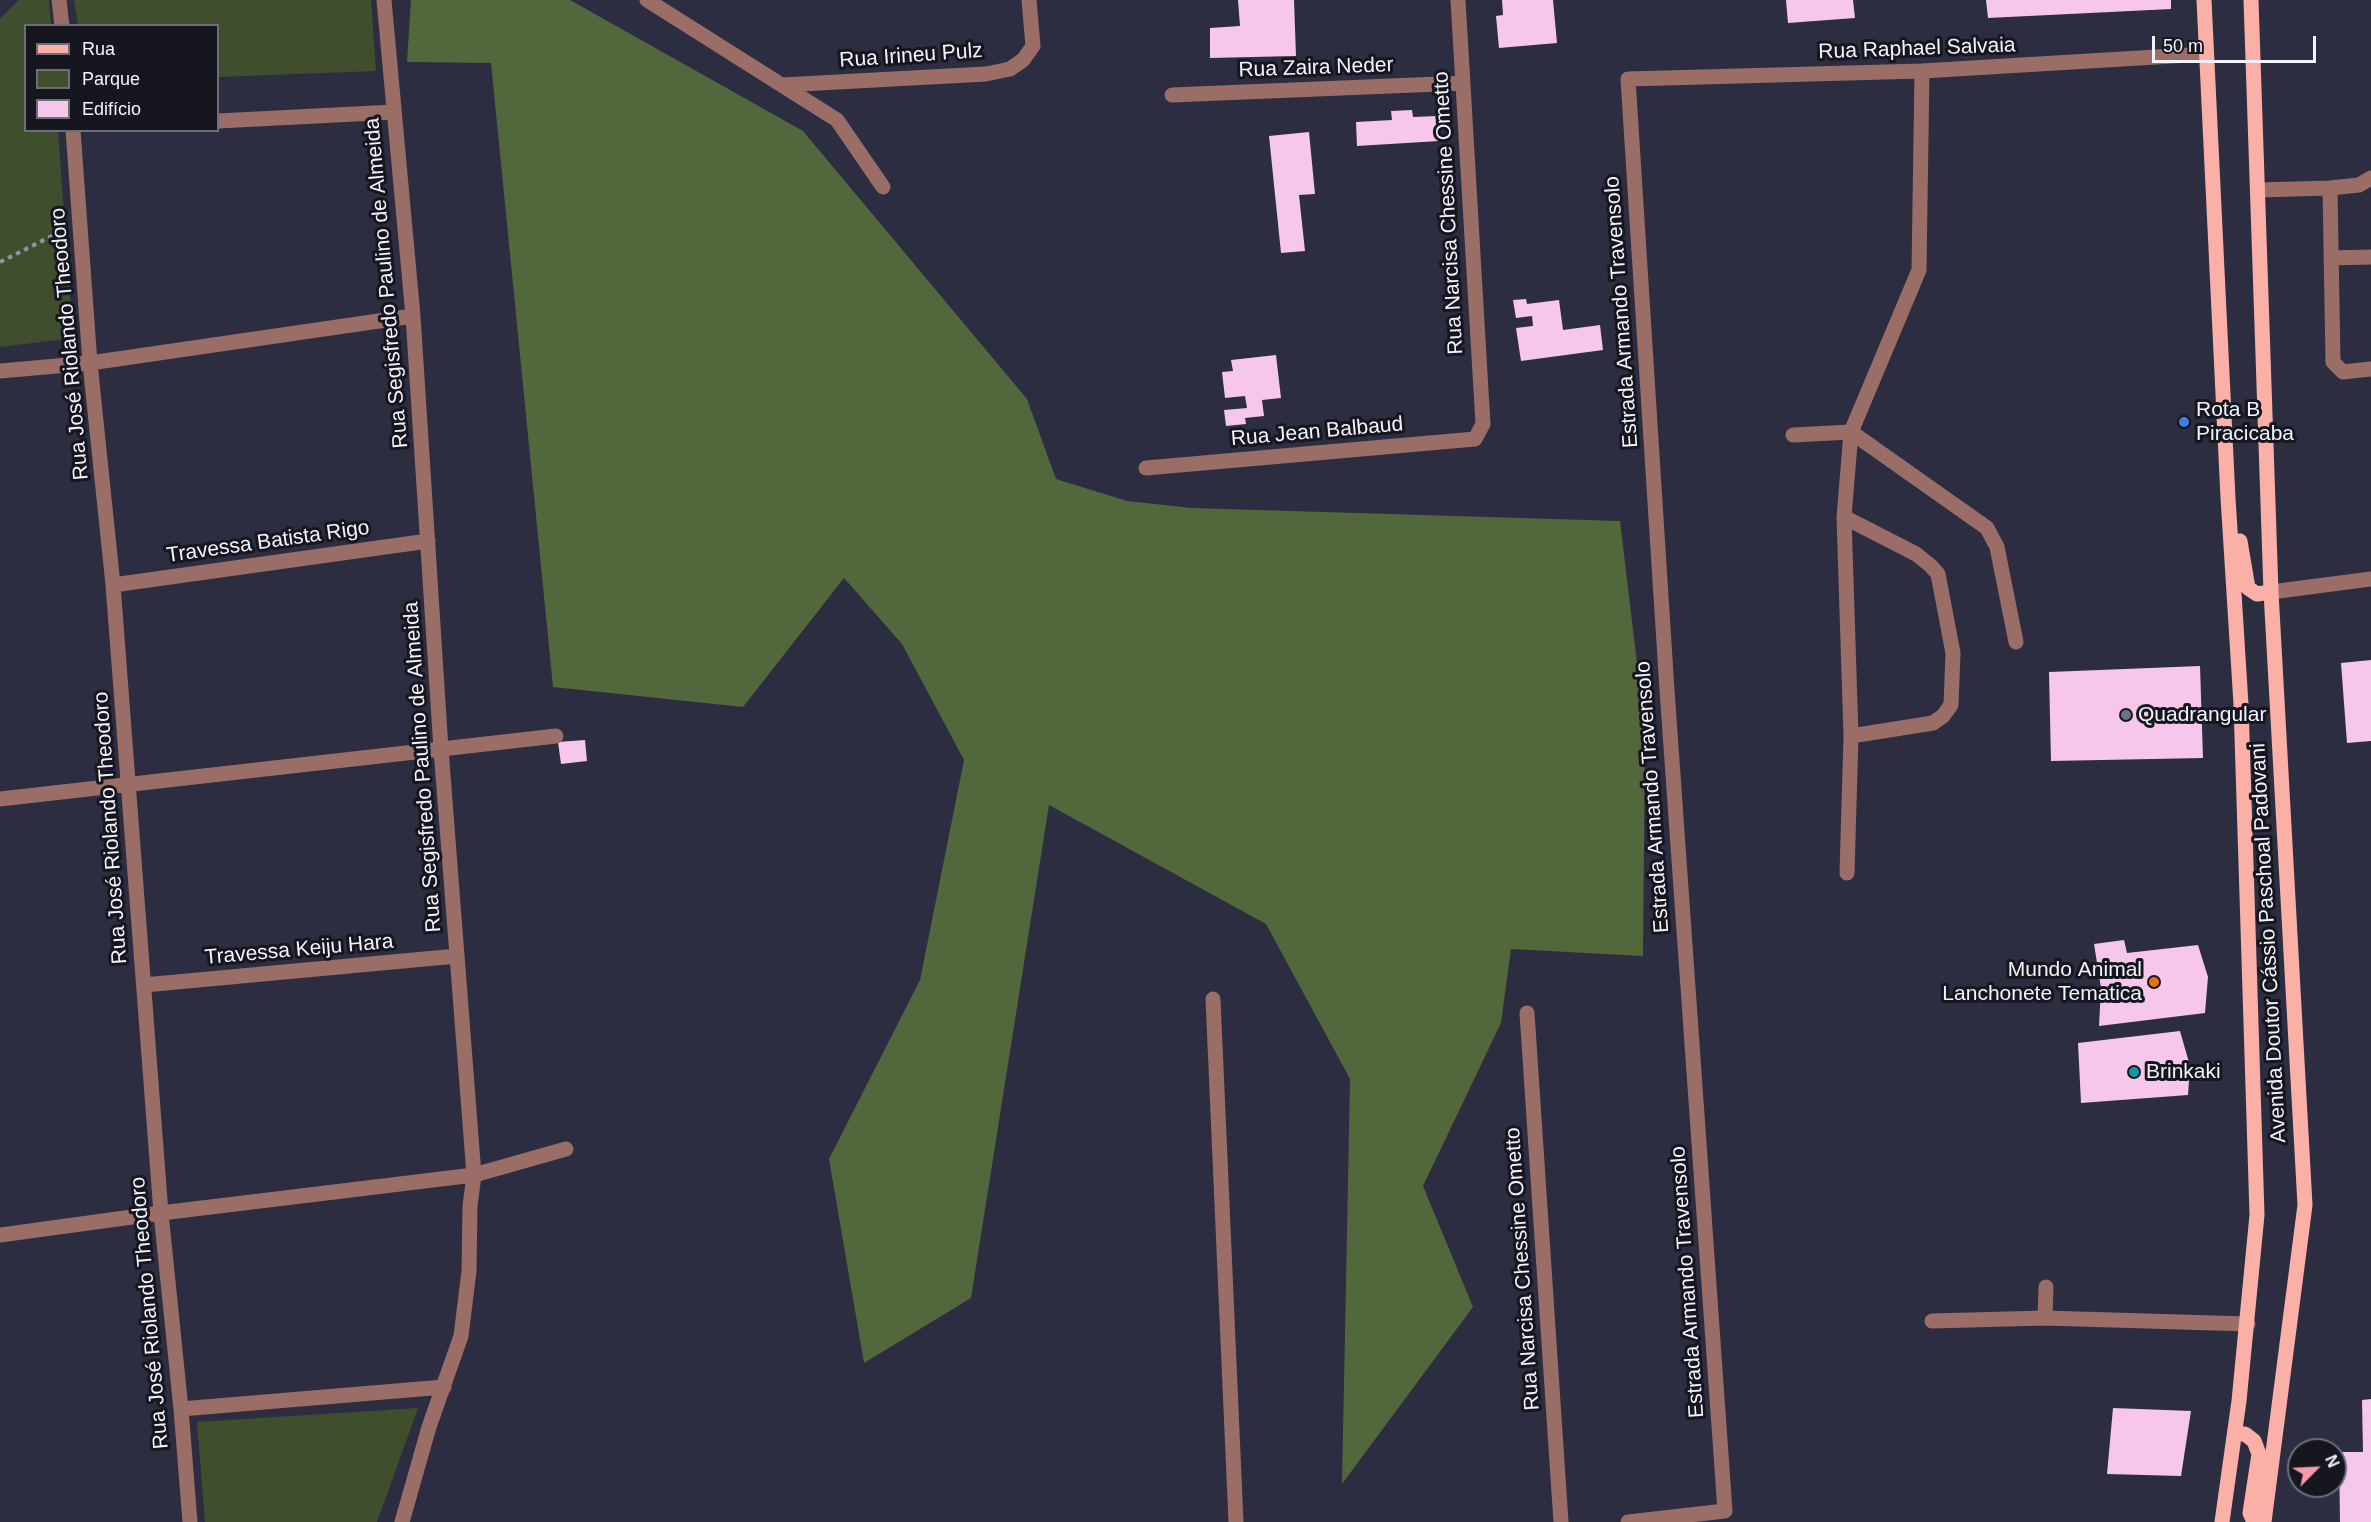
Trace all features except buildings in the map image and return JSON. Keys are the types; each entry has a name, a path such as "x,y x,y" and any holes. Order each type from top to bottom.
{"main road":[{"name":"Avenida Doutor Cássio Paschoal Padovani","path":"2204,0 2228,498 2241,704 2257,1215 2248,1324 2222,1522"},
{"name":"Avenida Doutor Cássio Paschoal Padovani","path":"2251,0 2271,592 2305,1204 2264,1522"},
{"path":"2228,498 2237,517 2248,588 2257,594 2271,592"},
{"path":"2235,1434 2245,1434 2254,1442 2259,1454 2250,1513 2254,1522"}],"street":[{"path":"59,0 62,24"},
{"name":"Rua Segisfredo Paulino de Almeida","path":"384,0 413,316 441,749 474,1175 470,1206 469,1271 461,1336 429,1427 402,1522"},
{"path":"647,0 837,120 883,187"},
{"name":"Rua Irineu Pulz","path":"782,85 986,74 1010,69 1023,60 1033,46 1029,0"},
{"name":"Rua Narcisa Chessine Ometto","path":"1458,0 1483,424"},
{"name":"Rua Raphael Salvaia","path":"1629,79 1922,71 2206,54"},
{"path":"1847,873 1851,736 1844,517 1851,432 1919,270 1922,71"},
{"name":"Estrada Armando Travensolo","path":"1628,1522 1725,1511 1668,702 1629,79"},
{"name":"Rua Zaira Neder","path":"1172,95 1462,83"},
{"path":"219,121 394,112"},
{"name":"Rua José Riolando Theodoro","path":"73,132 90,363 113,585 161,1213 190,1522"},
{"path":"2259,190 2359,185 2371,178"},
{"path":"2330,188 2333,362 2343,372 2371,369"},
{"path":"2331,258 2371,257"},
{"path":"0,371 90,363 413,316"},
{"name":"Rua Jean Balbaud","path":"1146,468 1475,439 1483,424"},
{"path":"1793,435 1851,432 1987,528 1997,547 2016,642"},
{"path":"1844,517 1916,554 1938,574 1953,653 1951,705 1942,716 1932,723 1851,736"},
{"name":"Travessa Batista Rigo","path":"113,585 428,541"},
{"path":"2271,592 2371,579"},
{"path":"0,799 556,736"},
{"name":"Travessa Keiju Hara","path":"144,985 457,956"},
{"path":"1213,999 1236,1522"},
{"name":"Rua Narcisa Chessine Ometto","path":"1527,1013 1561,1522"},
{"path":"0,1235 474,1175 566,1149"},
{"path":"2045,1318 2046,1287"},
{"path":"1932,1321 2045,1318 2248,1324"},
{"path":"181,1409 444,1387"}],"path":[{"path":"0,262 80,221"}],"green space":[{"path":"19,0 49,0 51,24 24,24 24,132 58,132 73,338 0,347 0,19"},
{"path":"74,0 371,0 376,71 219,77 219,24 78,24"},
{"path":"411,0 570,0 803,131 1027,399 1056,479 1127,501 1192,508 1620,521 1645,730 1643,956 1511,949 1501,1023 1423,1186 1473,1307 1342,1484 1350,1079 1266,924 1049,805 971,1298 864,1363 829,1159 920,980 964,760 902,644 844,578 743,707 553,687 491,63 407,62"},
{"path":"418,1408 377,1522 205,1522 197,1422"}],"place":[{"name":"Rota B Piracicaba","path":"2184,422"},
{"name":"Quadrangular","path":"2126,715"},
{"name":"Mundo Animal Lanchonete Tematica","path":"2154,982"},
{"name":"Brinkaki","path":"2134,1072"}]}
